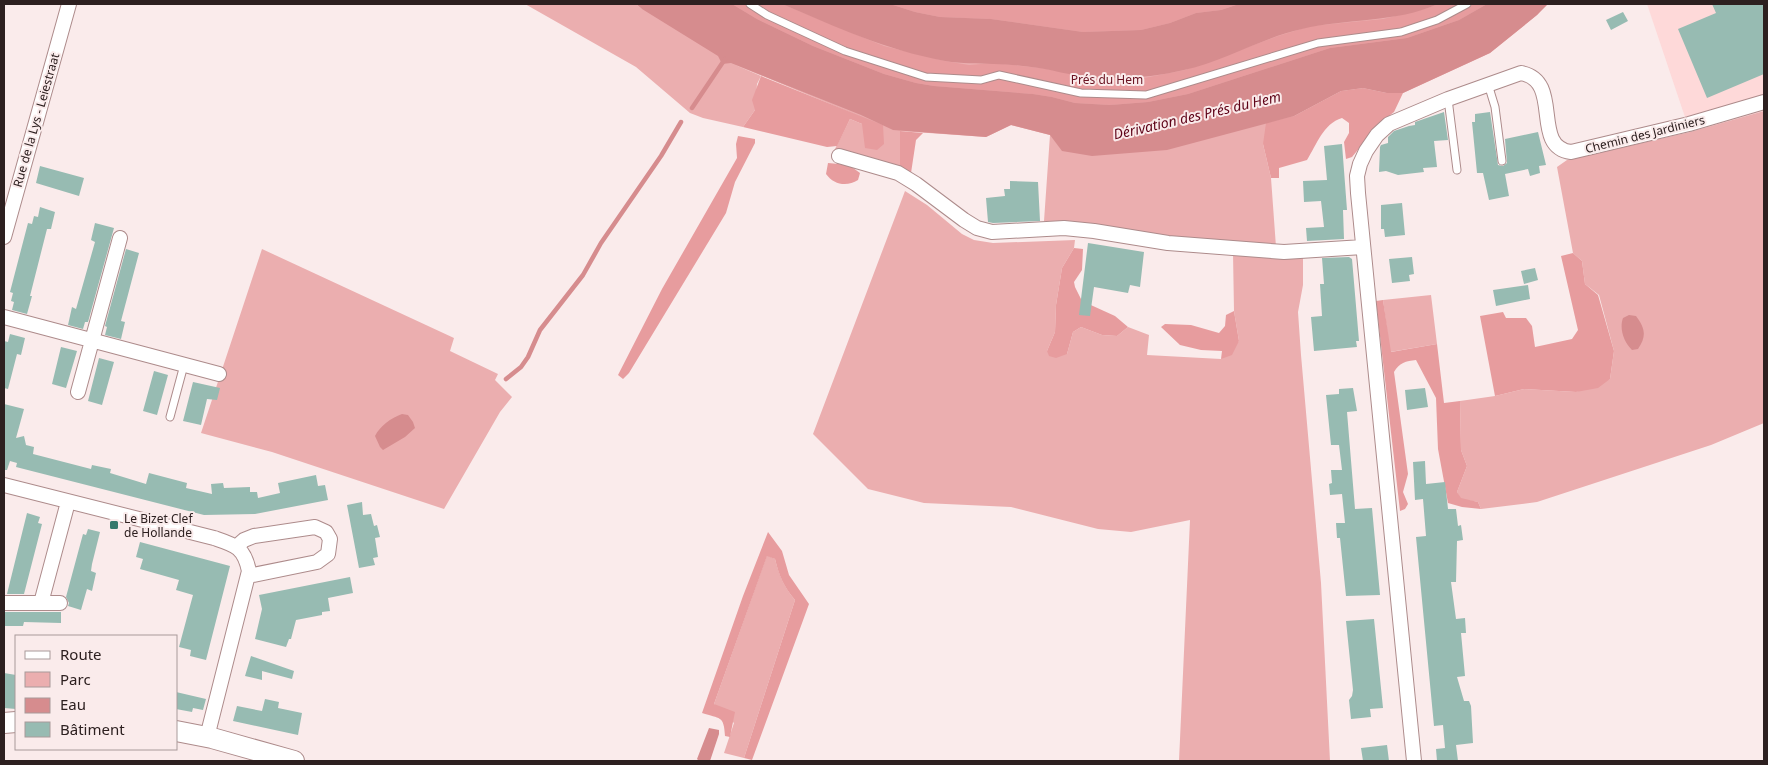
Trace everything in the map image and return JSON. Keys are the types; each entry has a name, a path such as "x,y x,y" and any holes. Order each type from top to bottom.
{"street":[{"name":"Rue de la Lys - Leiestraat","path":"4,237 9,199 69,4"},
{"name":"Chemin des Jardiniers","path":"1363,247 1357,184 1360,164 1377,135 1389,124 1448,99 1521,72 1539,82 1543,90 1552,140 1562,149 1571,152 1689,124 1764,102"},
{"path":"839,156 898,173 964,220 977,228 992,232 1064,228 1168,243 1284,252 1363,247 1414,761"},
{"path":"78,392 120,238"},
{"path":"4,317 218,374"},
{"path":"4,486 214,538 236,547 244,556 249,571 248,576 207,736"},
{"path":"41,603 68,502"},
{"path":"236,547 244,540 254,536 315,526 326,532 330,539 328,554 317,562 248,576"},
{"path":"4,603 60,603"},
{"path":"178,731 207,736 294,761"}],"lane":[{"path":"750,4 767,15 845,50 926,77 981,80 999,75 1081,93 1146,95 1318,42 1401,32 1437,20 1467,4"},
{"path":"1488,84 1495,107 1502,161"},
{"path":"1448,99 1457,170"},
{"path":"170,417 184,365"}],"shaded area":[{"path":"1647,4 1764,4 1764,111 1690,132"}],"green space":[{"name":"Prés du Hem","path":"525,4 636,4 642,9 638,4 1546,4 1537,15 1490,53 1403,93 1387,93 1363,88 1341,91 1294,116 1263,144 1271,178 1276,247 1168,238 1092,224 1044,221 1050,135 1011,125 986,137 900,131 900,170 834,151 850,119 862,124 883,126 731,63 761,76 757,84 755,110 743,127 703,118 690,113 636,67"},
{"path":"732,4 782,4 884,46 945,61 969,65 993,63 1041,68 1084,76 1130,79 1185,70 1311,26 1383,19 1438,4 1487,4 1459,20 1407,38 1330,48 1188,94 1148,102 1110,105 1075,103 1033,94 916,83 884,74 813,46 757,19"},
{"path":"890,4 1239,4 1221,10 1196,13 1170,23 1141,30 1083,32 991,19 940,17"},
{"path":"761,76 883,125 884,144 877,150 865,148 862,124 850,119 837,146 827,147 743,127 755,110 752,100"},
{"path":"1363,88 1387,93 1403,93 1394,112 1380,123 1352,157 1346,159 1344,142 1349,133 1349,123 1342,118 1335,121 1325,130 1307,160 1279,168 1279,178 1271,178 1263,144 1266,123 1294,116 1341,91"},
{"path":"1764,111 1764,423 1711,445 1537,502 1481,509 1478,502 1460,499 1457,492 1467,466 1461,450 1460,401 1495,396 1524,389 1576,392 1610,379 1614,351 1599,295 1585,284 1582,261 1573,253 1557,167 1567,160 1690,132"},
{"path":"900,131 923,133 916,140 911,173 900,170"},
{"path":"738,136 755,139 755,143 735,182 726,213 629,373 623,379 618,375 662,289 737,158 736,144"},
{"path":"828,163 849,165 860,173 858,180 849,184 833,181 826,174"},
{"path":"905,191 927,205 962,234 974,240 993,243 1075,240 1074,248 1062,268 1056,305 1055,332 1047,351 1067,354 1073,332 1081,327 1102,335 1117,336 1128,327 1149,335 1147,355 1221,359 1239,341 1234,311 1233,253 1277,259 1303,258 1303,285 1298,312 1321,583 1330,761 1179,761 1190,520 1131,532 1098,529 1011,507 924,503 868,489 813,434"},
{"path":"1074,248 1083,249 1082,270 1074,282 1082,301 1115,316 1128,327 1117,336 1102,335 1081,327 1073,332 1067,354 1056,358 1049,356 1047,351 1055,332 1056,305 1062,268"},
{"path":"262,249 454,338 450,351 498,374 495,380 512,397 500,412 444,509 272,452 201,433"},
{"path":"1573,253 1582,261 1585,284 1598,295 1614,351 1610,379 1598,388 1576,392 1524,389 1495,396 1480,316 1503,312 1506,318 1526,318 1532,326 1535,347 1572,339 1578,330 1561,256"},
{"path":"1431,295 1437,344 1390,352 1383,300"},
{"path":"1383,300 1391,352 1437,344 1444,403 1460,401 1461,450 1467,466 1457,492 1461,498 1478,502 1481,509 1448,503 1438,449 1436,398 1416,360 1403,363 1394,372 1408,474 1403,492 1408,504 1405,509 1400,511 1376,301"},
{"path":"1234,311 1239,341 1232,355 1221,359 1222,351 1201,350 1180,345 1161,327 1165,324 1191,325 1219,333 1225,326 1226,315"},
{"path":"768,532 782,551 789,575 809,604 752,760 744,758 795,600 782,581 775,559 767,556 714,704 735,712 730,737 725,736 724,724 720,719 702,713 743,596"},
{"path":"767,555 775,559 782,581 795,600 744,758 724,753 734,723 714,704"}],"water":[{"name":"Dérivation des Prés du Hem","path":"636,4 732,4 757,19 813,46 884,74 916,83 1033,94 1075,103 1110,105 1148,102 1188,94 1330,48 1407,38 1459,20 1487,4 1548,4 1490,53 1403,93 1387,93 1363,88 1341,91 1294,116 1167,150 1092,156 1062,151 1050,135 1011,125 986,137 893,130 861,115 731,63 722,64 718,56"},
{"path":"782,4 890,4 940,17 991,19 1083,32 1141,30 1170,23 1196,13 1221,10 1239,4 1438,4 1405,14 1302,29 1272,38 1199,66 1159,75 1121,78 1077,75 1016,65 952,62 923,56 862,37"},
{"path":"1629,315 1636,316 1643,328 1644,336 1638,349 1632,350 1623,335 1623,318"},
{"path":"402,414 408,415 415,428 405,437 383,450 375,436 386,423"},
{"path":"709,728 719,730 719,734 710,761 699,761 697,759"}],"building":[{"path":"1712,4 1764,4 1764,74 1707,98 1678,29 1716,13"},
{"path":"1623,12 1628,21 1611,30 1606,20"},
{"path":"1444,112 1448,140 1434,141 1437,167 1423,168 1424,172 1398,175 1386,171 1379,172 1380,147 1388,143 1388,137 1394,131 1415,125 1415,122"},
{"path":"1490,112 1498,165 1503,166 1507,163 1505,139 1538,132 1546,165 1539,166 1540,173 1530,176 1528,169 1505,174 1509,196 1489,200 1483,173 1477,173 1472,122 1475,122 1475,114"},
{"path":"1342,144 1347,210 1343,210 1344,239 1307,241 1306,228 1324,227 1321,201 1304,202 1303,181 1327,180 1324,146"},
{"path":"40,166 84,178 79,196 36,183"},
{"path":"1010,181 1038,182 1040,221 988,222 986,198 1005,196 1004,189 1010,189"},
{"path":"1402,203 1405,235 1385,237 1384,229 1381,229 1381,205"},
{"path":"40,207 55,212 51,229 47,229 27,314 12,310 14,302 11,301 13,293 10,292 28,223 32,224 34,216 38,217"},
{"path":"95,223 114,228 88,322 85,322 83,329 68,325 72,307 76,309 95,242 91,240"},
{"path":"1088,243 1144,252 1140,287 1130,285 1128,293 1094,287 1090,316 1079,315"},
{"path":"126,249 139,253 121,321 125,322 121,339 105,335 107,327 105,326"},
{"path":"1349,257 1352,259 1359,341 1356,341 1357,347 1314,351 1311,317 1322,316 1320,284 1324,284 1322,258"},
{"path":"1412,257 1414,274 1409,275 1410,281 1392,283 1389,259"},
{"path":"1535,268 1538,280 1524,284 1521,271"},
{"path":"1528,285 1530,299 1496,306 1493,290"},
{"path":"10,334 25,338 21,355 17,354 8,389 4,388 4,341 8,342"},
{"path":"61,347 77,351 66,388 52,384"},
{"path":"99,358 114,362 102,405 88,401"},
{"path":"154,371 168,375 157,415 143,411"},
{"path":"193,382 220,388 217,400 207,399 201,425 183,421"},
{"path":"1353,388 1357,411 1347,412 1355,509 1372,508 1380,595 1346,596 1340,538 1337,538 1336,523 1345,523 1342,494 1330,495 1329,484 1332,483 1331,470 1342,470 1339,445 1331,445 1326,395 1339,394 1339,389"},
{"path":"1425,388 1428,407 1407,410 1405,390"},
{"path":"4,404 24,409 16,438 24,436 26,445 34,447 33,454 91,469 92,465 111,469 110,473 146,484 149,473 187,483 186,488 212,494 211,484 223,483 224,488 250,487 250,492 257,492 258,498 280,493 278,483 316,475 318,486 325,485 328,500 255,514 204,515 16,467 17,463 10,461 7,470 4,470"},
{"path":"1425,461 1426,484 1445,482 1448,509 1456,509 1458,526 1461,525 1463,540 1457,541 1456,582 1451,582 1456,619 1465,618 1466,633 1461,633 1465,676 1457,677 1464,701 1469,701 1471,706 1473,743 1456,745 1458,761 1437,761 1436,749 1445,748 1443,725 1434,726 1416,537 1426,536 1423,499 1415,500 1413,462"},
{"path":"362,502 363,515 371,514 374,526 377,525 380,537 375,538 378,557 373,558 375,565 359,568 347,505"},
{"path":"27,513 40,517 38,523 42,524 24,594 7,594"},
{"path":"88,529 100,532 91,571 96,573 92,591 87,589 81,610 68,606 69,603 66,597 83,534 86,535"},
{"path":"140,542 230,566 206,660 190,656 191,650 179,647 193,595 176,590 179,580 140,569 143,559 136,557"},
{"path":"350,577 353,593 328,598 330,611 322,612 322,615 296,620 291,639 289,639 286,647 255,639 262,609 259,595"},
{"path":"4,612 61,612 61,623 24,622 23,626 4,626"},
{"path":"1374,619 1383,708 1370,709 1371,717 1351,719 1349,700 1353,690 1346,621"},
{"path":"251,656 294,671 292,679 262,671 262,680 245,676"},
{"path":"4,673 15,675 15,709 4,708"},
{"path":"178,692 206,699 203,710 193,708 192,712 178,709"},
{"path":"265,699 279,702 278,708 302,713 298,735 233,721 237,706 262,711"},
{"path":"1387,745 1389,761 1363,761 1361,748"}],"waterway":[{"path":"692,108 725,59"},
{"path":"506,379 521,367 528,357 540,330 583,275 601,243 661,156 681,122"}],"place":[{"name":"Le Bizet Clef de Hollande","path":"114,525"}]}
